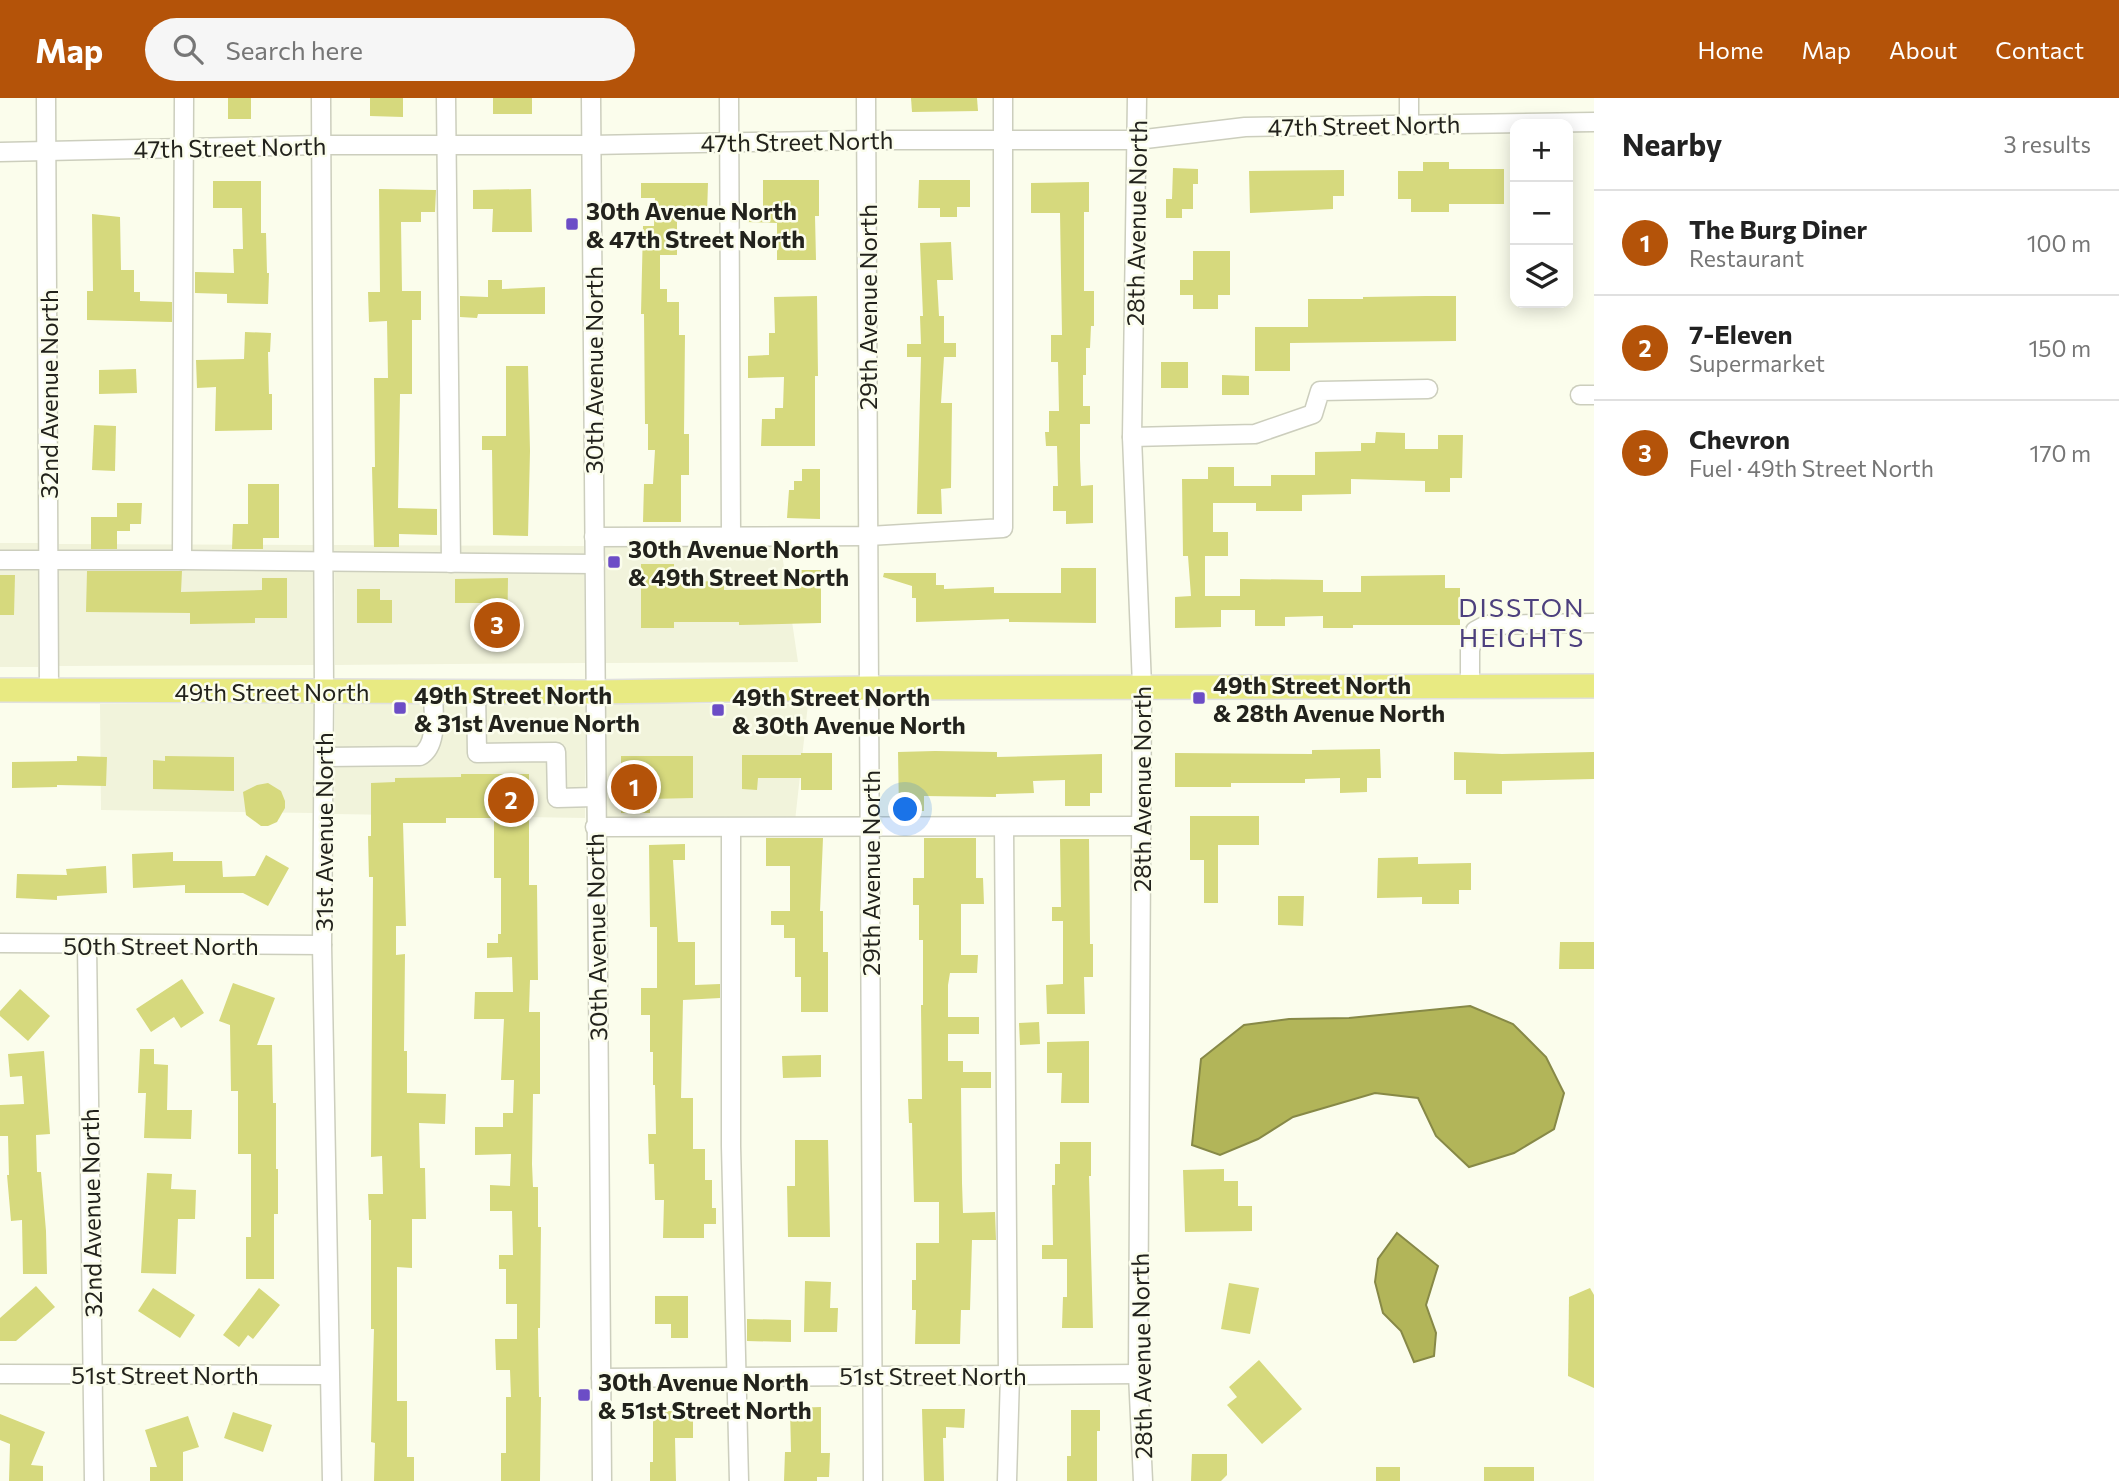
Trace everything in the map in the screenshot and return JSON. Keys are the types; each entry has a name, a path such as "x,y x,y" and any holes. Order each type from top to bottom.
{"main road":[{"name":"49th Street North","path":"0,691 596,692 1142,686 1594,686"}],"street":[{"name":"32nd Avenue North","path":"46,98 49,690"},
{"path":"182,559 184,98"},
{"name":"31st Avenue North","path":"321,98 323,945 331,1481"},
{"path":"446,98 451,563"},
{"name":"30th Avenue North","path":"591,98 602,1481"},
{"path":"729,98 731,536"},
{"name":"29th Avenue North","path":"866,98 873,1481"},
{"path":"594,537 869,536 1003,528 1003,98"},
{"name":"28th Avenue North","path":"1137,98 1132,437 1142,686 1138,1374 1143,1481"},
{"path":"1409,98 1409,124"},
{"name":"47th Street North","path":"0,152 321,145 1137,140 1245,127 1594,122"},
{"path":"1132,437 1255,434 1313,414 1320,391 1428,389"},
{"path":"0,560 182,559 595,564"},
{"path":"1469,686 1469,650 1475,631 1486,625 1594,623"},
{"path":"324,757 420,756 427,752 432,740 433,692"},
{"path":"476,692 477,753 556,752 557,798 596,797"},
{"path":"595,827 1141,826"},
{"path":"1004,827 1009,1375 1007,1481"},
{"path":"730,828 730,1060 739,1481"},
{"name":"50th Street North","path":"0,943 323,945"},
{"name":"32nd Avenue North","path":"87,944 94,1481"},
{"name":"51st Street North","path":"0,1374 329,1375"},
{"name":"51st Street North","path":"601,1378 1138,1374"}],"shaded area":[{"path":"0,543 38,543 38,667 0,667"},
{"path":"59,544 313,545 314,665 59,666"},
{"path":"334,545 584,546 585,663 335,665"},
{"path":"605,546 781,547 798,662 606,663"},
{"path":"100,704 314,704 313,813 101,810"},
{"path":"335,704 585,704 585,818 334,814"},
{"path":"606,704 808,704 795,821 606,818"},
{"path":"1470,1006 1513,1024 1546,1057 1564,1093 1554,1129 1514,1153 1469,1167 1436,1136 1418,1098 1375,1093 1293,1117 1258,1139 1220,1155 1192,1145 1201,1059 1244,1025 1289,1019 1349,1018"},
{"path":"1397,1233 1438,1266 1426,1305 1436,1333 1434,1356 1414,1362 1401,1331 1383,1313 1375,1282 1378,1259"}],"building":[{"path":"228,98 251,98 251,119 228,119"},
{"path":"370,98 403,98 403,117 370,116"},
{"path":"493,98 532,98 532,114 493,114"},
{"path":"911,98 977,98 978,111 912,112"},
{"path":"1423,162 1449,162 1449,169 1504,169 1504,204 1449,204 1449,212 1411,212 1411,199 1398,199 1398,171 1423,171"},
{"path":"1173,168 1198,169 1198,184 1193,184 1193,209 1182,209 1182,218 1166,218 1166,199 1172,199"},
{"path":"1344,170 1344,196 1333,196 1333,209 1250,213 1249,171"},
{"path":"763,180 819,180 819,216 815,216 816,260 777,260 777,223 745,222 745,208 763,208"},
{"path":"919,180 970,180 970,207 957,207 957,217 940,217 940,208 918,208"},
{"path":"213,181 261,181 261,233 266,233 268,304 227,303 227,294 195,293 195,272 234,273 233,249 243,249 242,208 213,208"},
{"path":"1089,182 1089,212 1084,212 1084,291 1094,291 1094,326 1091,326 1090,348 1086,348 1086,375 1083,375 1083,406 1090,406 1090,424 1080,424 1080,459 1081,486 1093,485 1093,523 1066,524 1066,511 1053,511 1053,486 1058,486 1057,446 1046,446 1045,432 1049,432 1049,411 1059,411 1058,362 1051,362 1051,335 1062,335 1060,213 1031,213 1031,183"},
{"path":"641,183 708,183 707,214 677,214 677,255 660,255 660,289 667,289 667,302 679,302 679,335 685,335 684,434 689,434 689,475 681,475 681,522 643,522 644,484 653,484 655,450 648,450 648,424 645,424 644,314 641,314 643,226 654,226 655,198 641,198"},
{"path":"379,189 436,190 435,212 421,212 421,222 401,222 402,291 421,291 421,320 412,320 412,394 400,394 398,508 437,509 437,535 399,534 399,547 374,547 374,378 388,378 387,321 369,322 368,292 380,292"},
{"path":"531,189 532,232 492,232 493,209 473,209 473,190"},
{"path":"92,214 120,217 121,270 134,270 134,292 140,292 140,301 172,302 172,322 87,320 87,291 93,291"},
{"path":"951,242 953,280 937,280 939,316 944,316 944,343 956,343 956,357 944,357 941,403 952,403 951,488 941,489 942,514 917,514 921,357 907,357 907,344 921,344 920,316 923,316 920,243"},
{"path":"1193,251 1230,251 1230,295 1218,295 1218,309 1193,309 1193,295 1180,295 1180,280 1193,280"},
{"path":"488,280 502,280 502,289 545,287 545,314 478,314 477,318 460,317 460,296 488,297"},
{"path":"817,296 815,446 761,446 762,419 775,419 775,408 783,408 784,377 748,378 748,356 769,355 769,333 775,333 774,297"},
{"path":"1456,296 1456,341 1290,343 1290,371 1255,371 1255,327 1308,327 1308,299"},
{"path":"245,332 271,333 268,352 272,430 215,431 216,387 197,388 196,360 244,359"},
{"path":"1161,362 1188,362 1188,388 1161,388"},
{"path":"506,366 528,366 528,536 493,535 492,450 482,450 482,436 506,436"},
{"path":"136,369 137,393 99,394 99,370"},
{"path":"1222,375 1249,376 1249,395 1222,395"},
{"path":"94,425 116,426 115,471 92,470"},
{"path":"1376,432 1405,433 1405,449 1438,449 1438,435 1463,435 1462,478 1450,478 1450,492 1425,492 1425,481 1351,479 1351,494 1302,495 1302,511 1256,511 1256,503 1213,503 1213,532 1228,532 1228,556 1205,556 1205,596 1240,596 1240,579 1323,580 1323,592 1361,592 1361,576 1445,575 1445,588 1460,588 1460,625 1353,625 1353,628 1323,628 1323,616 1285,617 1285,626 1255,626 1255,610 1221,610 1221,627 1175,628 1175,597 1191,596 1188,556 1183,556 1182,479 1208,479 1208,467 1234,467 1234,486 1271,486 1271,475 1315,475 1315,452 1361,451 1361,443 1375,443"},
{"path":"802,469 820,469 820,519 787,518 789,490 794,490 794,481 802,481"},
{"path":"248,484 279,484 279,538 263,538 263,549 232,549 233,524 248,524"},
{"path":"117,503 142,503 141,524 130,524 130,531 117,531 117,549 91,549 91,517 117,517"},
{"path":"641,564 674,564 674,582 724,581 724,590 796,589 796,570 821,570 821,623 739,625 739,622 674,622 674,628 641,628"},
{"path":"1061,568 1096,568 1096,623 1009,622 1009,619 916,622 916,598 912,598 912,586 883,577 884,573 936,573 936,585 944,585 944,589 994,587 994,593 1061,593"},
{"path":"87,571 182,571 181,592 262,590 262,578 287,578 287,618 255,618 255,623 190,624 190,613 86,612"},
{"path":"0,575 15,575 14,615 0,615"},
{"path":"508,578 507,647 487,647 487,603 455,603 455,579"},
{"path":"357,589 380,589 380,600 392,600 392,623 357,623"},
{"path":"1380,749 1381,778 1367,778 1367,792 1340,793 1340,778 1305,779 1305,783 1231,783 1231,787 1175,787 1175,753 1312,754 1312,750"},
{"path":"898,752 997,752 997,757 1102,754 1102,793 1090,793 1090,806 1065,806 1065,780 1033,781 1034,793 996,794 996,797 924,796 924,811 899,811"},
{"path":"1454,752 1594,752 1594,779 1502,781 1502,794 1466,794 1466,780 1454,780"},
{"path":"832,753 832,790 801,790 801,778 758,778 757,790 742,789 742,755"},
{"path":"77,756 107,757 106,786 12,788 12,762 77,761"},
{"path":"165,756 234,757 234,791 153,789 153,760 165,761"},
{"path":"621,756 693,756 693,798 650,799 650,813 621,813"},
{"path":"461,774 529,774 529,885 537,885 538,980 530,980 529,1012 540,1012 540,1094 533,1094 532,1164 533,1187 538,1187 538,1227 541,1227 538,1328 540,1481 501,1481 501,1453 506,1453 506,1397 511,1397 510,1370 496,1370 495,1339 517,1339 517,1304 506,1304 506,1269 499,1269 499,1255 513,1255 512,1211 490,1211 490,1185 510,1186 511,1154 475,1155 475,1127 503,1127 503,1113 513,1113 514,1080 501,1080 504,1019 474,1019 475,992 513,992 512,957 487,958 487,943 498,943 498,934 501,934 501,878 494,878 494,818 446,818 446,823 403,823 406,926 396,926 396,955 405,954 404,1051 407,1051 407,1093 446,1094 445,1124 419,1123 420,1168 425,1168 426,1219 412,1219 412,1268 397,1267 397,1401 407,1401 407,1457 414,1457 414,1481 374,1481 375,1443 371,1442 374,1329 371,1329 371,1220 368,1194 383,1194 382,1156 371,1157 373,877 369,877 368,836 371,836 371,783 395,782 395,778 461,777"},
{"path":"268,783 281,791 285,808 277,822 261,826 246,815 243,792"},
{"path":"1190,816 1259,816 1259,845 1218,845 1218,903 1204,903 1204,860 1190,860"},
{"path":"766,838 823,838 820,911 823,911 823,952 828,952 828,1012 801,1012 801,977 795,977 795,938 784,938 784,925 771,925 771,911 790,911 790,866 766,866"},
{"path":"924,838 976,838 976,878 983,878 984,904 961,904 961,955 978,955 977,973 950,973 948,985 948,1017 979,1017 979,1034 948,1034 948,1061 963,1061 963,1072 991,1072 991,1088 961,1088 962,1183 963,1213 995,1212 996,1240 972,1240 970,1310 961,1310 960,1344 915,1344 916,1310 912,1310 912,1280 916,1280 916,1243 939,1243 939,1202 914,1202 912,1123 909,1123 908,1099 922,1099 923,940 919,940 919,905 913,905 913,878 924,878"},
{"path":"1060,839 1089,839 1093,977 1084,977 1085,1014 1047,1014 1046,985 1063,984 1063,921 1052,921 1052,907 1061,907"},
{"path":"685,844 685,860 673,860 678,942 695,942 695,985 720,984 720,998 683,1000 681,1098 693,1098 693,1149 705,1149 705,1180 712,1180 712,1208 716,1208 716,1224 704,1224 704,1238 663,1238 664,1200 655,1200 654,1164 649,1164 648,1134 656,1134 655,1085 653,1052 650,1052 650,1015 641,1015 641,988 657,988 657,927 650,927 649,845"},
{"path":"173,852 173,861 222,861 223,877 255,876 266,855 289,868 268,906 243,893 185,893 185,885 133,888 132,854"},
{"path":"1418,857 1418,864 1471,863 1471,890 1459,890 1459,904 1422,904 1422,897 1377,898 1378,858"},
{"path":"106,866 107,893 57,896 57,900 16,898 17,874 67,875 66,869"},
{"path":"1278,896 1304,896 1303,926 1278,925"},
{"path":"1560,942 1594,942 1594,969 1559,969"},
{"path":"182,979 204,1013 181,1028 174,1017 151,1032 136,1009"},
{"path":"233,983 275,998 257,1045 272,1045 278,1169 278,1214 274,1214 274,1279 246,1279 246,1237 251,1237 251,1154 238,1154 238,1091 231,1091 230,1025 219,1021"},
{"path":"20,989 50,1016 28,1041 0,1016 0,1011"},
{"path":"1039,1022 1040,1044 1020,1045 1019,1023"},
{"path":"1089,1041 1089,1103 1061,1103 1062,1073 1047,1073 1047,1042"},
{"path":"140,1049 154,1049 154,1064 168,1065 167,1110 192,1110 191,1139 144,1138 146,1093 138,1093"},
{"path":"44,1051 50,1134 36,1135 37,1172 41,1172 46,1231 47,1274 23,1274 22,1220 11,1221 7,1175 8,1136 0,1136 0,1105 24,1104 22,1076 10,1077 8,1054"},
{"path":"821,1055 821,1077 783,1078 782,1056"},
{"path":"795,1140 828,1140 830,1237 788,1237 787,1186 795,1186"},
{"path":"1060,1142 1091,1142 1089,1176 1093,1328 1062,1328 1063,1297 1067,1297 1067,1259 1042,1259 1042,1245 1053,1245 1052,1185 1055,1185 1055,1164 1060,1164"},
{"path":"1224,1169 1224,1181 1238,1181 1238,1206 1252,1206 1252,1231 1185,1232 1183,1170"},
{"path":"147,1173 172,1174 171,1189 196,1190 195,1219 178,1219 176,1274 141,1273"},
{"path":"805,1281 831,1282 830,1308 838,1308 837,1332 804,1332"},
{"path":"1229,1283 1259,1288 1250,1334 1221,1329"},
{"path":"36,1286 55,1307 16,1341 0,1341 0,1318"},
{"path":"153,1288 195,1315 180,1338 138,1311"},
{"path":"259,1288 280,1305 253,1339 248,1335 239,1347 223,1335"},
{"path":"1590,1288 1594,1295 1594,1388 1568,1376 1569,1297"},
{"path":"655,1296 688,1296 688,1338 671,1338 671,1324 655,1324"},
{"path":"747,1319 791,1320 791,1342 747,1341"},
{"path":"1259,1360 1302,1409 1262,1444 1227,1405 1237,1397 1229,1387"},
{"path":"821,1407 821,1453 830,1453 829,1477 817,1477 817,1481 784,1481 785,1452 791,1452 790,1408"},
{"path":"922,1409 965,1409 964,1428 946,1427 946,1438 943,1438 944,1481 924,1481"},
{"path":"1071,1410 1100,1410 1100,1431 1097,1431 1097,1481 1067,1481 1067,1456 1071,1456"},
{"path":"653,1411 693,1411 693,1438 675,1438 676,1481 650,1481 650,1462 653,1462"},
{"path":"233,1412 272,1425 263,1452 224,1438"},
{"path":"0,1414 45,1432 31,1465 43,1466 43,1481 9,1481 10,1444 0,1440"},
{"path":"188,1416 199,1447 183,1452 183,1481 150,1481 150,1467 157,1467 145,1430"},
{"path":"1192,1454 1227,1454 1227,1475 1221,1481 1191,1481"},
{"path":"1376,1467 1400,1467 1400,1481 1376,1481"},
{"path":"1484,1467 1534,1467 1534,1481 1484,1481"}],"place":[{"name":"30th Avenue North & 47th Street North","path":"572,224"},
{"name":"30th Avenue North & 49th Street North","path":"614,562"},
{"name":"Chevron","path":"497,625"},
{"name":"49th Street North & 28th Avenue North","path":"1199,698"},
{"name":"49th Street North & 31st Avenue North","path":"400,708"},
{"name":"49th Street North & 30th Avenue North","path":"718,710"},
{"name":"The Burg Diner","path":"634,787"},
{"name":"7-Eleven","path":"511,800"},
{"name":"30th Avenue North & 51st Street North","path":"584,1395"}],"district":[{"name":"DISSTON HEIGHTS","path":"1522,621"}]}
